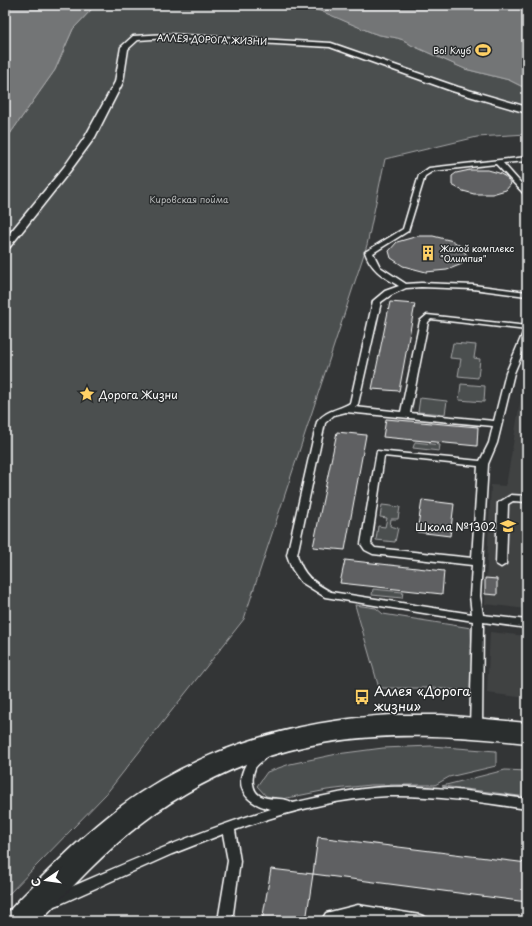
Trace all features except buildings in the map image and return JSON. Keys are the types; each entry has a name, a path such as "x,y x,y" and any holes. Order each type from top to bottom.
{"street":[{"name":"АЛЛЕЯ ДОРОГА ЖИЗНИ","path":"5,246 67,169 90,137 118,82 124,49 132,40 136,38 167,36 332,45 455,89 527,110"},
{"path":"24,917 96,844 132,814 163,793 201,772 232,758 278,743 308,736 372,726 418,724 476,727 527,733"}],"lane":[{"path":"405,286 387,276 371,263 369,252 406,230 422,175 431,169 527,159"},
{"path":"498,162 527,194"},
{"path":"527,294 473,287 421,285 405,286 388,293 377,301 354,404 331,412 321,422 292,555 295,566 301,576 313,586 329,595 527,624"},
{"path":"406,415 424,321 430,317 527,328"},
{"path":"476,727 478,618 475,596 483,464 493,443 510,373 523,354 527,333"},
{"path":"346,408 498,424"},
{"path":"476,562 373,551 368,548 366,544 380,454 483,464"},
{"path":"502,564 503,503 511,498 527,499"},
{"path":"278,743 259,756 248,770 246,783 253,796 265,802 277,805 302,804 368,793 394,792 428,792 527,804"},
{"path":"24,917 160,853 228,827 302,804"},
{"path":"225,921 234,861 228,827"},
{"path":"328,921 331,917 358,911 420,921"}],"shaded area":[{"path":"5,5 91,5 91,10 73,29 55,70 5,141"},
{"name":"Во! Клуб","path":"304,5 527,5 527,89 509,80 465,69 398,38 378,35 322,11"},
{"name":"Школа №1302","path":"527,361 527,609 485,604 491,485 506,486"},
{"path":"490,632 527,636 527,698 487,693"}],"green space":[{"name":"Кировская пойма","path":"91,5 304,5 378,35 398,38 465,69 509,80 527,89 527,134 477,137 385,159 367,245 244,619 106,794 5,898 5,141 55,70 73,29 91,10"},
{"path":"453,343 476,345 474,358 480,359 478,378 458,376 461,359 450,358"},
{"path":"461,384 485,386 484,402 459,400"},
{"path":"420,398 447,401 445,414 418,412"},
{"path":"415,442 440,445 439,451 413,448"},
{"path":"382,505 400,507 398,519 391,519 390,526 398,528 395,542 376,540 378,526 385,527 387,518 380,517"},
{"path":"373,589 403,592 402,598 372,595"},
{"path":"355,605 376,608 383,614 471,628 473,691 431,688 379,688"},
{"path":"431,746 496,751 496,766 449,777 435,785 370,785 327,790 282,799 266,796 257,786 267,772 290,764 337,754 383,748"},
{"path":"505,770 527,771 527,797 442,786"}],"place":[{"name":"Во! Клуб","path":"483,50"},
{"name":"Жилой комплекс \"Олимпия\"","path":"428,253"},
{"name":"Дорога Жизни","path":"87,394"},
{"name":"Школа №1302","path":"508,526"},
{"name":"Аллея «Дорога жизни»","path":"362,697"}]}
